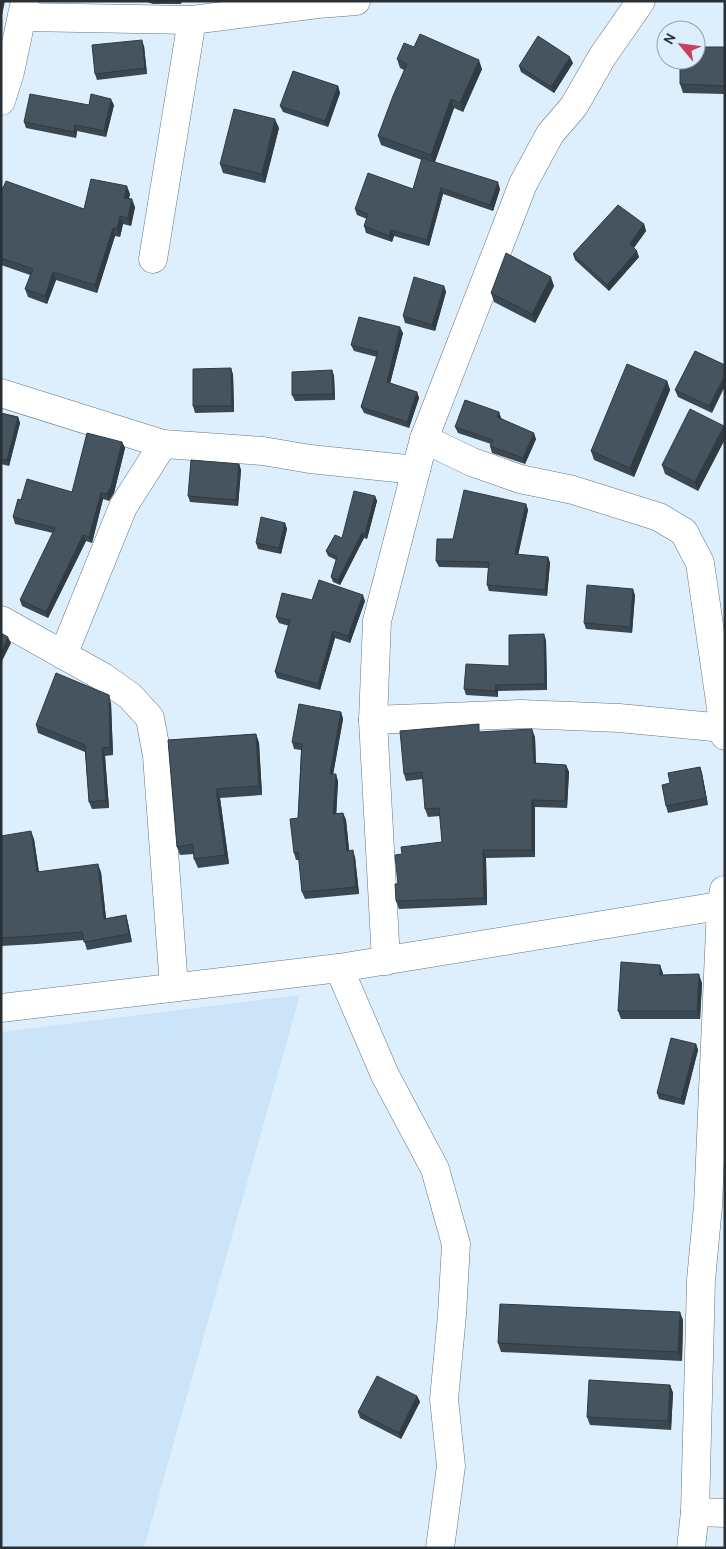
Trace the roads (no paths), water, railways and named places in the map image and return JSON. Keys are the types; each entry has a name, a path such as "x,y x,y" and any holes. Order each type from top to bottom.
{"street":[{"path":"1,101 5,71 24,9 192,20 356,1"},
{"path":"386,962 373,720 377,621 416,470 424,440 523,184 550,134 574,106 602,57 641,1"},
{"path":"153,259 192,20"},
{"path":"1,393 163,444 263,451 310,459 416,470"},
{"path":"373,720 521,714 619,718 724,732 700,563 684,532 659,517 573,490 520,479 472,462 424,440"},
{"path":"63,655 123,507 163,444"},
{"path":"1,620 103,677 130,696 150,718 157,756 174,988"},
{"path":"1,1008 386,962 724,900 708,1206 701,1280 695,1512 691,1548"},
{"path":"338,968 386,1075 435,1169 456,1244 444,1399 450,1466 440,1548"},
{"path":"695,1512 725,1513"}]}
